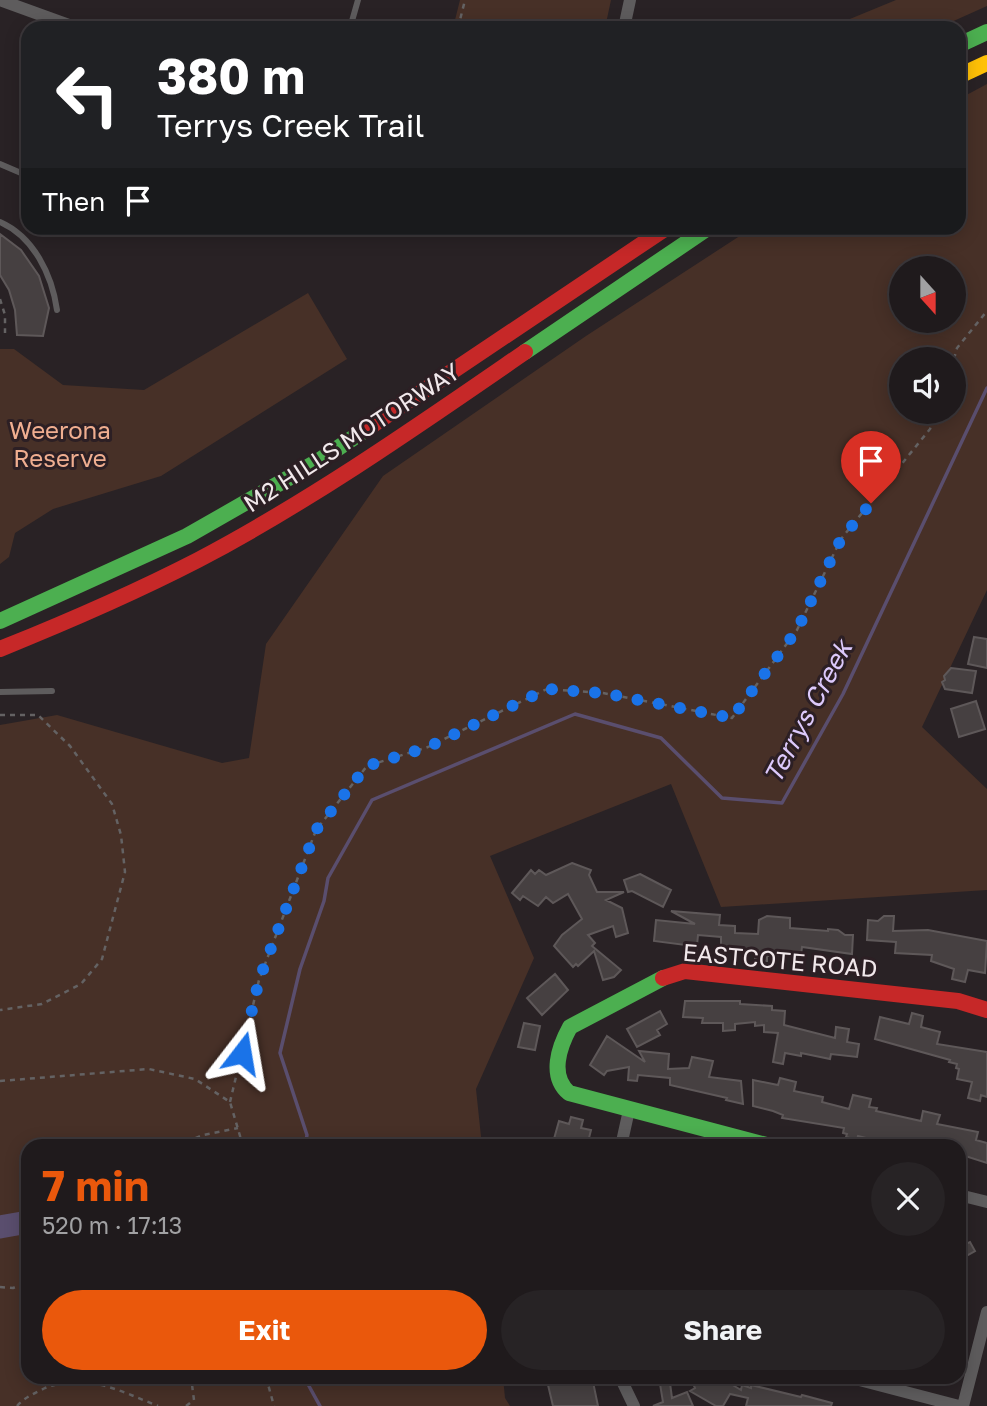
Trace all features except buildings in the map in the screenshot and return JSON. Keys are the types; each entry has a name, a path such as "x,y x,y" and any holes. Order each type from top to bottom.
{"main road":[{"path":"966,42 984,33"},
{"path":"966,73 987,63"},
{"name":"M2 HILLS MOTORWAY","path":"0,649 69,605 320,460 656,235"},
{"name":"M2 HILLS MOTORWAY","path":"0,621 69,605 198,560 333,482 698,235"},
{"name":"EASTCOTE ROAD","path":"629,1110 569,1093 560,1085 556,1074 565,1034 569,1027 667,975 685,971 958,1001 987,1010"},
{"path":"629,1110 743,1139"}],"street":[{"path":"626,21 630,0"},
{"path":"0,1 23,4 61,21"},
{"path":"623,1139 629,1110"},
{"path":"966,1197 987,1202"},
{"path":"875,1384 961,1406 987,1312"},
{"path":"623,1384 634,1406"}],"lane":[{"path":"351,21 358,0"},
{"path":"0,164 21,173"},
{"path":"0,222 23,238 41,261 54,287 57,310"},
{"path":"0,692 52,691"}],"path":[{"path":"460,21 465,0"},
{"path":"0,299 5,315 5,333"},
{"path":"958,347 987,311"},
{"path":"241,1139 230,1101 259,980 316,830 367,766 428,747 547,689 603,693 732,718 797,630 841,539 932,424"},
{"path":"0,715 38,715 70,746 112,804 121,835 125,872 102,959 81,984 42,1004 0,1010"},
{"path":"0,1081 149,1069 195,1079 230,1101"},
{"path":"194,1139 238,1128"},
{"path":"0,1287 13,1288 21,1285"},
{"path":"17,1406 32,1394 50,1386 64,1384"},
{"path":"103,1384 158,1406"},
{"path":"186,1406 194,1400 192,1384"},
{"path":"268,1384 274,1406"}],"green space":[{"path":"460,0 611,0 606,21 455,21"},
{"path":"896,0 987,0 987,6 954,21 845,21"},
{"path":"987,84 987,590 922,727 987,789 987,890 721,907 671,784 490,856 534,958 476,1089 481,1139 21,1139 21,1384 504,1384 505,1398 510,1406 0,1406 0,725 57,715 222,763 249,758 266,644 383,476 586,336 741,235 966,235 966,95"},
{"name":"Weerona Reserve","path":"308,293 347,359 161,476 53,509 15,533 9,557 0,564 0,349 14,349 63,385 144,390"}],"waterway":[{"name":"Terrys Creek","path":"306,1139 280,1053 300,969 324,901 328,878 372,800 575,714 661,738 722,798 782,803 843,694 987,388"},
{"path":"0,1227 21,1223"},
{"path":"308,1384 320,1406"}],"traffic: fast":[{"path":"966,42 987,32"},
{"path":"525,352 698,235"},
{"path":"0,621 187,536 320,460 368,428"},
{"path":"663,978 570,1027 562,1043 558,1061 559,1078 569,1093 743,1139"}],"traffic: slow":[{"path":"966,73 987,63"}],"traffic: jam":[{"path":"368,428 656,235"},
{"path":"0,649 125,596 240,537 364,461 525,352"},
{"path":"663,978 685,971 958,1001 987,1010"}],"route":[{"path":"242,1053 259,980 316,830 367,766 428,747 497,711 547,689 603,693 732,718 797,630 841,539 871,503"}]}
